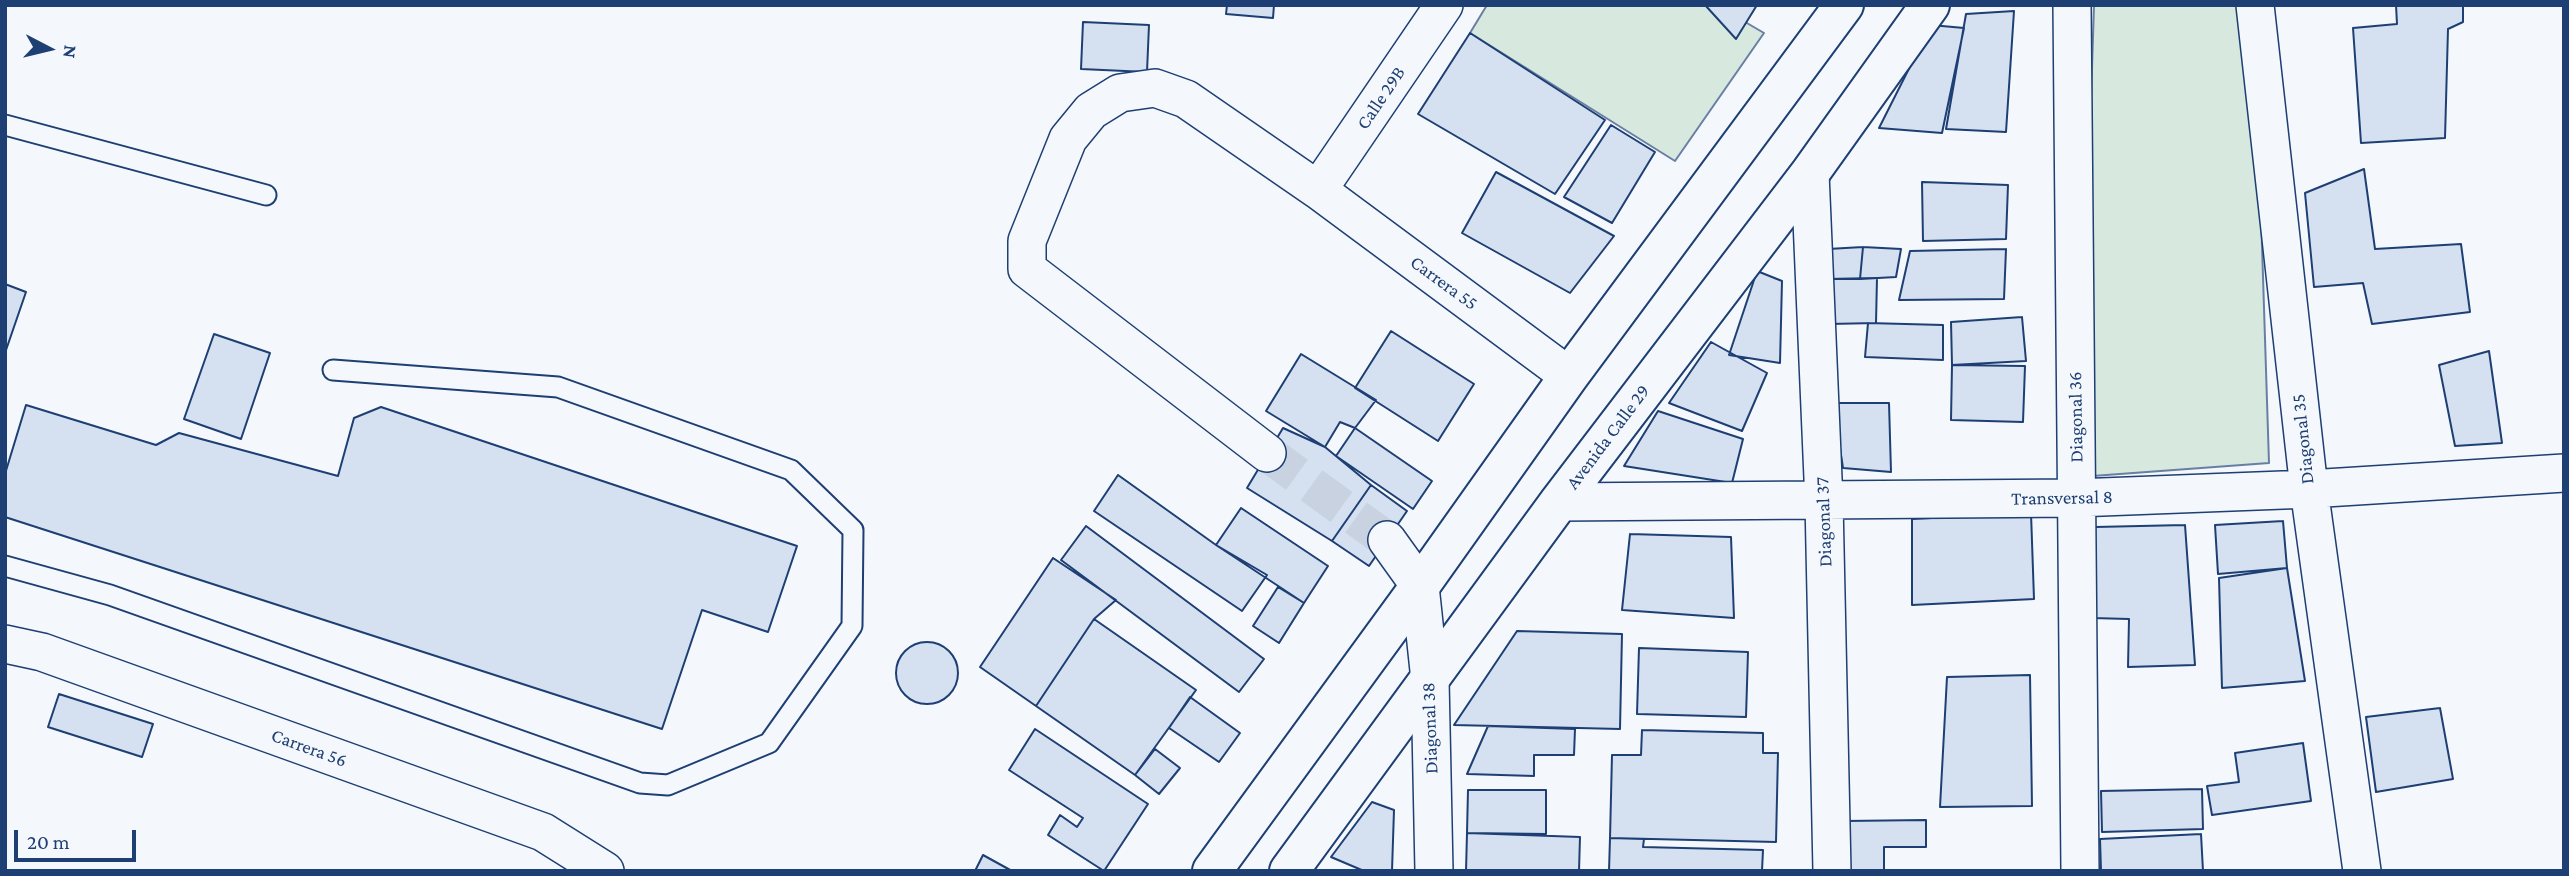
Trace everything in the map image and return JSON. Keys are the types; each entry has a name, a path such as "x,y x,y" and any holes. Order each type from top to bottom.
{"main road":[{"path":"1212,871 1569,376 1844,5"},
{"name":"Avenida Calle 29","path":"1289,871 1559,502 1810,173 1930,5"}],"street":[{"name":"Calle 29B","path":"1318,190 1444,5"},
{"name":"Diagonal 36","path":"2072,5 2080,871"},
{"name":"Diagonal 35","path":"2255,5 2309,489 2362,871"},
{"name":"Carrera 55","path":"1267,453 1027,269 1027,241 1068,139 1091,111 1120,93 1154,88 1186,99 1318,190 1569,376"},
{"name":"Diagonal 37","path":"1810,173 1824,502 1832,871"},
{"name":"Transversal 8","path":"1559,502 2076,498 2309,489 2564,473"},
{"path":"1387,540 1420,586"},
{"name":"Diagonal 38","path":"1420,586 1430,680 1434,871"},
{"name":"Carrera 56","path":"5,643 42,652 543,832 605,871"}],"lane":[{"path":"5,125 266,195"},
{"path":"5,566 110,594 640,783 668,785 769,743 852,626 853,530 791,470 558,387 332,370"}],"shaded area":[{"path":"1487,5 1716,5 1764,33 1675,161 1470,33"},
{"path":"2094,5 2246,5 2258,121 2269,463 2079,477"}],"building":[{"path":"1227,5 1274,5 1273,18 1226,14"},
{"path":"1705,5 1757,5 1736,39"},
{"path":"2396,5 2463,5 2463,22 2448,29 2445,138 2361,143 2353,28 2397,24"},
{"path":"2014,11 2006,132 1946,129 1966,14"},
{"path":"1083,22 1149,25 1147,72 1081,69"},
{"path":"1931,25 1964,28 1942,133 1879,128"},
{"path":"1470,33 1605,120 1555,194 1418,114"},
{"path":"1611,125 1655,152 1612,223 1564,197"},
{"path":"2364,169 2375,249 2461,244 2470,312 2372,324 2363,283 2314,287 2305,193"},
{"path":"1496,172 1614,236 1570,293 1462,233"},
{"path":"1922,182 2008,185 2006,239 1923,241"},
{"path":"1863,247 1901,249 1896,277 1860,279"},
{"path":"1863,247 1860,279 1827,279 1828,249"},
{"path":"2006,249 2004,299 1899,300 1910,251"},
{"path":"1757,271 1782,281 1780,363 1729,355"},
{"path":"1877,278 1876,323 1829,324 1827,279"},
{"path":"5,284 26,292 5,353"},
{"path":"2022,317 2026,361 1952,365 1951,322"},
{"path":"1868,323 1943,325 1943,360 1865,357"},
{"path":"1391,331 1474,384 1438,441 1355,388"},
{"path":"214,334 270,353 241,439 184,419"},
{"path":"1711,342 1767,373 1742,431 1669,403"},
{"path":"2489,351 2502,443 2455,446 2439,365"},
{"path":"1301,354 1376,400 1355,428 1340,422 1325,447 1266,411"},
{"path":"1952,365 2025,366 2023,422 1951,420"},
{"path":"1833,403 1889,403 1891,472 1843,468"},
{"path":"26,405 156,445 179,433 338,476 354,418 381,407 797,546 768,632 702,610 662,729 5,517 5,474"},
{"path":"1658,411 1743,439 1732,483 1624,466"},
{"path":"1283,428 1325,447 1371,485 1332,541 1247,488"},
{"path":"1355,428 1432,481 1413,509 1336,456"},
{"path":"1118,475 1216,545 1267,575 1242,611 1094,511"},
{"path":"1371,485 1407,511 1369,566 1332,541"},
{"path":"1241,508 1328,566 1304,603 1216,545"},
{"path":"2031,513 2034,599 1912,605 1912,519"},
{"path":"2283,521 2287,568 2218,574 2215,525"},
{"path":"2185,525 2195,665 2128,667 2129,619 2092,618 2095,527"},
{"path":"1086,526 1264,659 1239,692 1061,560"},
{"path":"1630,534 1731,537 1734,618 1622,610"},
{"path":"1053,558 1116,600 1094,619 1036,706 980,667"},
{"path":"2287,568 2305,681 2222,688 2219,578"},
{"path":"1278,587 1304,603 1279,643 1253,626"},
{"path":"1094,619 1196,690 1135,775 1036,706"},
{"path":"1517,631 1622,634 1620,729 1454,725"},
{"path":"927,642 949,651 958,673 949,695 927,704 905,695 896,673 905,651"},
{"path":"1639,648 1748,652 1746,717 1637,714"},
{"path":"2030,675 2032,806 1940,807 1947,677"},
{"path":"59,694 153,724 142,757 48,727"},
{"path":"1190,697 1240,733 1219,762 1169,728"},
{"path":"2440,708 2453,779 2376,792 2366,717"},
{"path":"1488,726 1575,729 1574,755 1534,755 1534,776 1467,774"},
{"path":"1035,729 1148,804 1104,871 1048,835 1060,815 1077,827 1083,818 1009,770"},
{"path":"1642,730 1763,733 1763,753 1778,753 1776,842 1610,838 1612,755 1641,755"},
{"path":"2303,743 2311,801 2212,815 2207,786 2239,782 2235,753"},
{"path":"1155,749 1180,768 1159,794 1135,775"},
{"path":"2202,789 2203,829 2102,832 2101,791"},
{"path":"1468,790 1546,790 1546,834 1467,833"},
{"path":"1372,802 1394,810 1392,871 1364,871 1331,857"},
{"path":"1926,820 1926,847 1884,847 1884,871 1845,871 1845,821"},
{"path":"1467,833 1580,837 1579,871 1466,871"},
{"path":"2201,834 2203,871 2101,871 2100,839"},
{"path":"1610,838 1644,839 1643,847 1763,850 1762,871 1609,871"},
{"path":"983,855 1012,871 975,871"}],"tunnel":[{"path":"1267,453 1387,540"}]}
